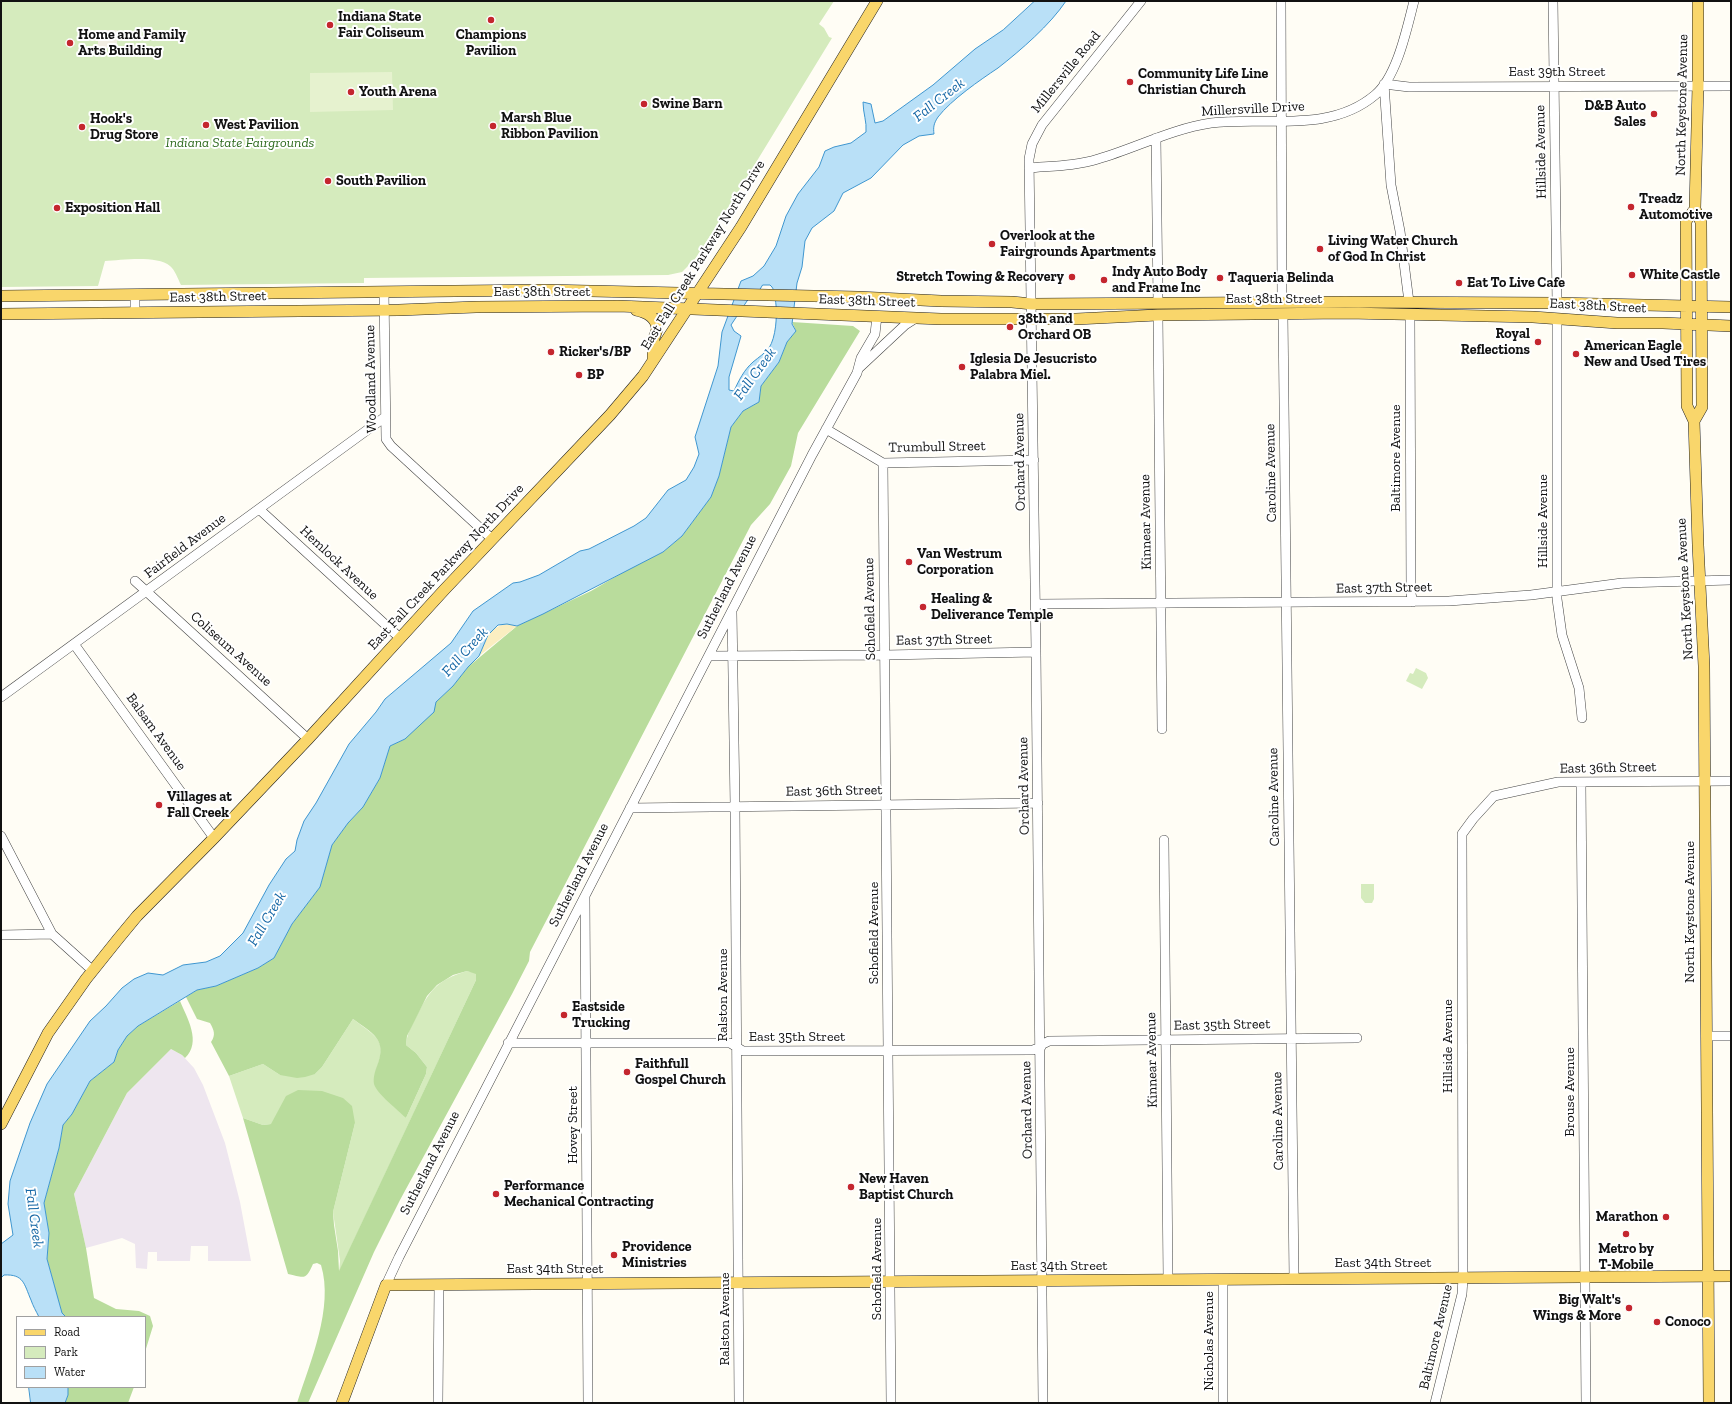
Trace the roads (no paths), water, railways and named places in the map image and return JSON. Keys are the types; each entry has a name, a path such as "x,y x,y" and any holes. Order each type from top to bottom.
{"main road":[{"name":"East Fall Creek Parkway North Drive","path":"1,1124 48,1033 92,970 137,916 308,739 492,539 610,415 653,363 741,227 877,1"},
{"name":"North Keystone Avenue","path":"1694,421 1702,407 1702,222 1695,209 1698,85 1698,1"},
{"name":"North Keystone Avenue","path":"1695,209 1686,221 1686,324 1687,406 1694,421 1704,666 1709,1403"},
{"name":"East 38th Street","path":"1,296 546,290 724,293 941,301 1012,302 1032,304 1158,302 1409,302 1557,303 1731,307"},
{"name":"East 38th Street","path":"1,314 618,306 687,310 916,318 1076,319 1158,315 1410,314 1533,318 1617,323 1701,324 1731,326"},
{"path":"618,306 639,311 652,317 657,329 654,336 653,363"},
{"name":"East 34th Street","path":"386,1285 1731,1276"},
{"name":"Sutherland Avenue","path":"342,1403 386,1285"}],"street":[{"name":"Millersville Road","path":"1029,168 1032,144 1039,130 1141,1"},
{"path":"1280,1 1282,121 1282,302"},
{"name":"Millersville Drive","path":"1029,168 1091,161 1156,138 1211,123 1312,120 1342,114 1372,98 1384,84 1402,44 1414,1"},
{"name":"Hillside Avenue","path":"1553,1 1557,303"},
{"path":"1384,84 1391,185 1399,226 1409,302"},
{"name":"East 39th Street","path":"1384,84 1409,87 1731,86"},
{"path":"1156,138 1158,302"},
{"name":"Orchard Avenue","path":"1029,168 1036,604 1043,1403"},
{"name":"Woodland Avenue","path":"384,292 385,437 390,446 492,539"},
{"path":"135,294 135,313"},
{"name":"Caroline Avenue","path":"1283,314 1294,1279"},
{"name":"Baltimore Avenue","path":"1410,314 1411,586 1413,602"},
{"name":"Kinnear Avenue","path":"1158,315 1162,729"},
{"name":"Sutherland Avenue","path":"386,1285 508,1044 859,368 861,358 876,334 877,316"},
{"name":"Sutherland Avenue","path":"859,368 905,325 916,318"},
{"name":"Hillside Avenue","path":"1557,320 1557,591 1559,624 1579,688 1582,718"},
{"name":"Fairfield Avenue","path":"1,697 385,417"},
{"name":"Trumbull Street","path":"826,429 883,463 1034,460"},
{"name":"Schofield Avenue","path":"883,463 891,1403"},
{"name":"Hemlock Avenue","path":"259,508 400,638"},
{"name":"East 37th Street","path":"1036,604 1413,602 1485,599 1622,583 1731,580"},
{"name":"Coliseum Avenue","path":"135,581 308,739"},
{"name":"Ralston Avenue","path":"732,610 735,806 739,1403"},
{"name":"Balsam Avenue","path":"74,644 214,838"},
{"name":"East 37th Street","path":"709,656 1036,652"},
{"name":"East 36th Street","path":"1473,819 1494,796 1558,782 1731,781"},
{"name":"Brouse Avenue","path":"1582,782 1586,1403"},
{"name":"East 36th Street","path":"630,808 1038,803"},
{"name":"Hillside Avenue","path":"1463,1278 1461,839 1464,830 1473,819"},
{"path":"1,836 52,934 92,970"},
{"name":"Kinnear Avenue","path":"1164,840 1168,1280"},
{"name":"Hovey Street","path":"585,895 588,1403"},
{"path":"1,935 52,934"},
{"path":"1706,1036 1731,1036"},
{"name":"East 35th Street","path":"508,1044 586,1042 730,1043 744,1051 1033,1050 1050,1041 1357,1038"},
{"name":"Baltimore Avenue","path":"1435,1403 1462,1294 1463,1278"},
{"name":"Nicholas Avenue","path":"1223,1280 1223,1403"},
{"path":"438,1403 439,1285"}],"water":[{"name":"Fall Creek","path":"1035,1 1066,1 1044,28 1025,45 998,68 950,104 938,117 934,127 934,134 919,136 903,145 871,178 843,193 834,211 812,228 805,241 802,267 797,283 792,324 796,331 787,342 779,362 761,386 759,402 743,411 731,427 719,476 711,497 682,536 663,552 543,614 517,626 507,624 498,625 488,635 479,656 453,686 436,702 434,712 405,739 390,746 380,778 363,807 348,823 332,845 320,887 292,924 274,958 258,968 216,986 197,990 138,1026 127,1036 118,1050 114,1062 90,1081 72,1114 63,1125 59,1148 44,1203 49,1233 47,1259 62,1313 65,1316 39,1316 22,1281 16,1276 11,1275 4,1275 1,1278 1,1244 13,1235 8,1204 10,1181 30,1123 47,1084 90,1021 122,988 134,979 148,973 163,975 183,965 206,962 220,956 243,933 269,885 286,859 295,851 297,840 304,821 316,803 349,744 385,699 451,643 473,611 513,583 539,575 580,551 589,549 634,526 646,518 668,490 686,480 694,467 699,454 695,437 718,366 722,332 741,281 753,276 764,266 776,246 786,216 798,194 819,167 825,151 851,143 866,132 863,102 871,104 875,123 883,121 933,85 975,49 1003,30","holes":["763,285 770,285 775,297 776,327 769,348 747,368 734,391 729,390 729,377 741,336 734,331 731,325 751,295 758,292"]},
{"path":"29,1388 68,1388 68,1395 65,1403 31,1403"}],"place":[{"name":"Champions Pavilion","path":"491,20"},
{"name":"Indiana State Fair Coliseum","path":"330,25"},
{"name":"Home and Family Arts Building","path":"70,43"},
{"name":"Community Life Line Christian Church","path":"1130,82"},
{"name":"Youth Arena","path":"351,92"},
{"name":"Swine Barn","path":"644,104"},
{"name":"D&B Auto Sales","path":"1654,114"},
{"name":"West Pavilion","path":"206,125"},
{"name":"Marsh Blue Ribbon Pavilion","path":"493,126"},
{"name":"Hook's Drug Store","path":"82,127"},
{"name":"South Pavilion","path":"328,181"},
{"name":"Treadz Automotive","path":"1631,207"},
{"name":"Exposition Hall","path":"57,208"},
{"name":"Overlook at the Fairgrounds Apartments","path":"992,244"},
{"name":"Living Water Church of God In Christ","path":"1320,249"},
{"name":"White Castle","path":"1632,275"},
{"name":"Stretch Towing & Recovery","path":"1072,277"},
{"name":"Taqueria Belinda","path":"1220,278"},
{"name":"Indy Auto Body and Frame Inc","path":"1104,280"},
{"name":"Eat To Live Cafe","path":"1459,283"},
{"name":"38th and Orchard OB","path":"1010,327"},
{"name":"Royal Reflections","path":"1538,342"},
{"name":"Ricker's/BP","path":"551,352"},
{"name":"American Eagle New and Used Tires","path":"1576,354"},
{"name":"Iglesia De Jesucristo Palabra Miel.","path":"962,367"},
{"name":"BP","path":"579,375"},
{"name":"Van Westrum Corporation","path":"909,562"},
{"name":"Healing & Deliverance Temple","path":"923,607"},
{"name":"Villages at Fall Creek","path":"159,805"},
{"name":"Eastside Trucking","path":"564,1015"},
{"name":"Faithfull Gospel Church","path":"627,1072"},
{"name":"New Haven Baptist Church","path":"851,1187"},
{"name":"Performance Mechanical Contracting","path":"496,1194"},
{"name":"Marathon","path":"1666,1217"},
{"name":"Metro by T-Mobile","path":"1626,1234"},
{"name":"Providence Ministries","path":"614,1255"},
{"name":"Big Walt's Wings & More","path":"1629,1308"},
{"name":"Conoco","path":"1657,1322"}],"park label":[{"name":"Indiana State Fairgrounds","path":"240,143"}]}
